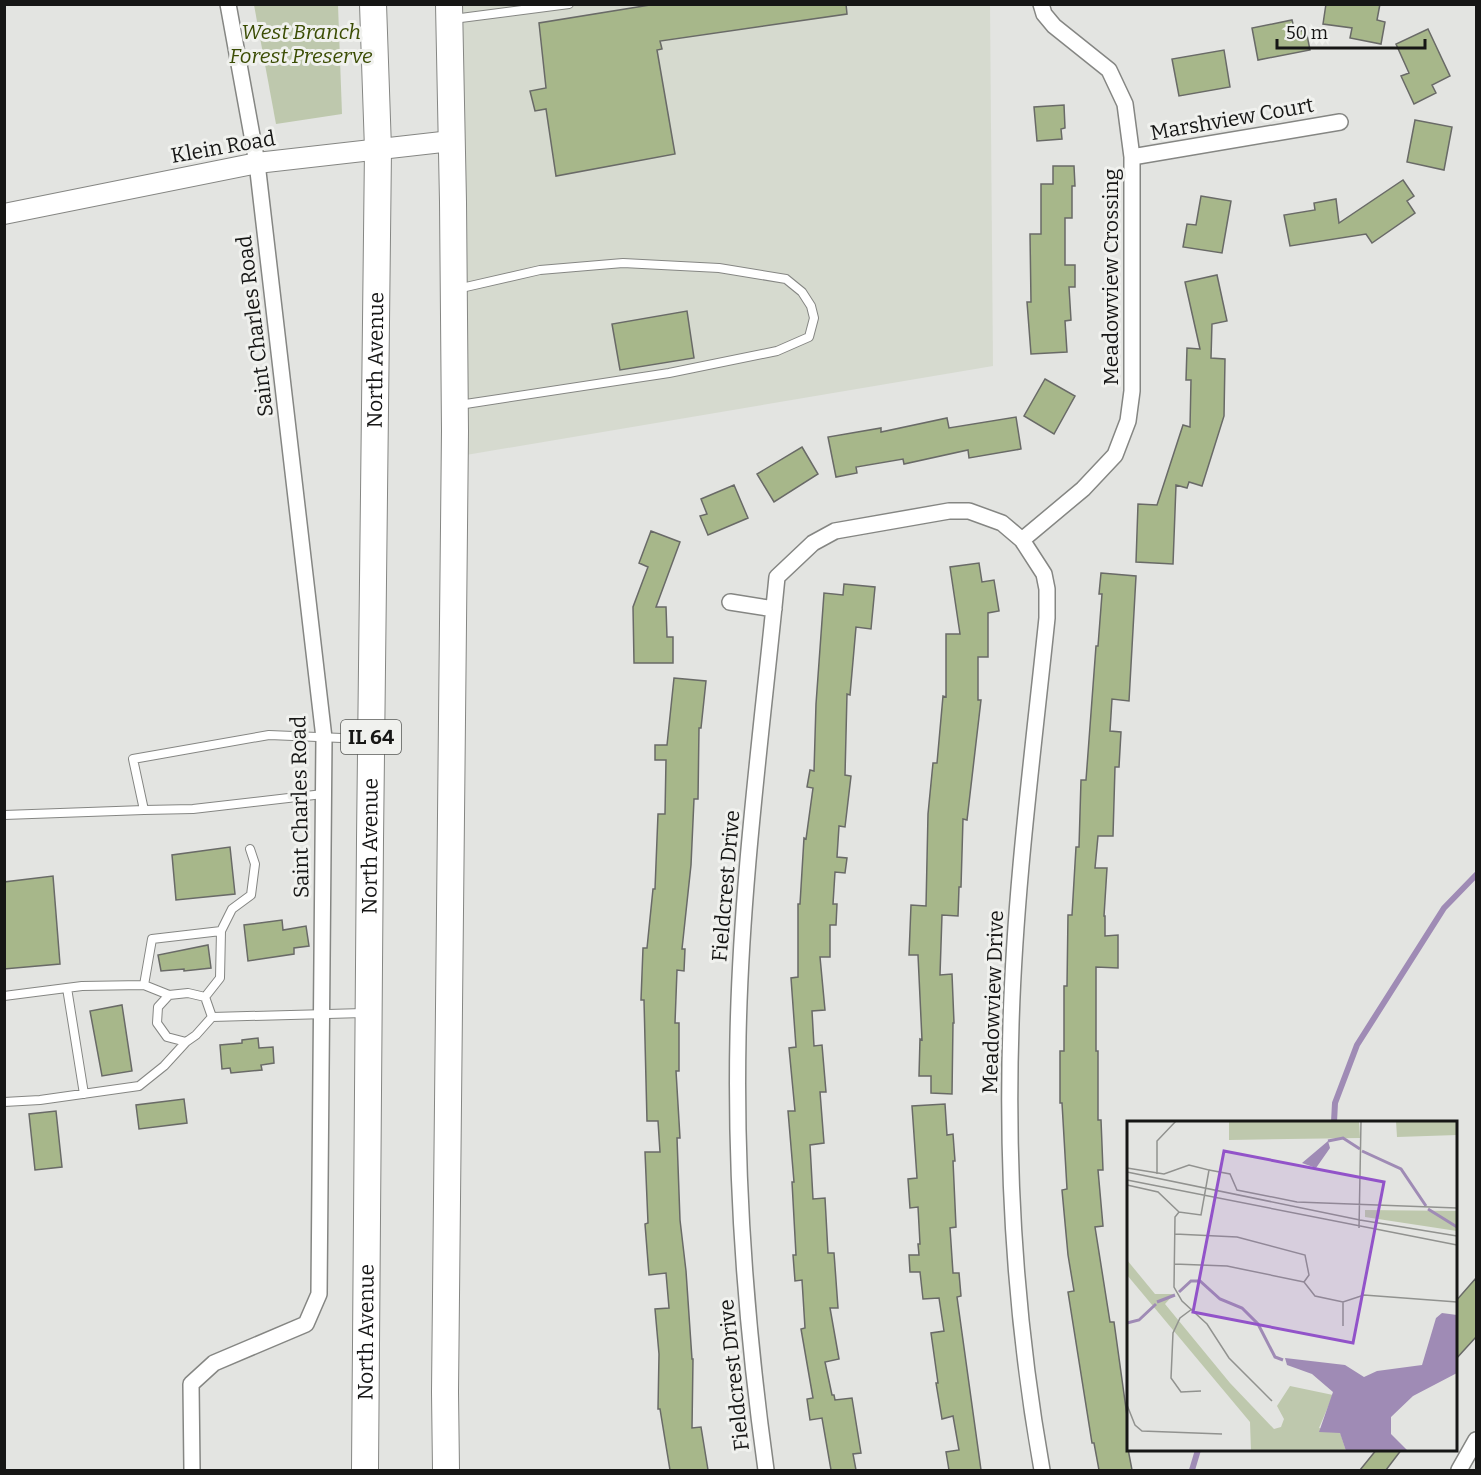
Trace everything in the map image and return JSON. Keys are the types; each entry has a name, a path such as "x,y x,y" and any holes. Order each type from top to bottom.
{"main road":[{"name":"North Avenue","path":"365,1470 378,150 373,4"},
{"path":"446,1470 455,406 449,12"}],"street":[{"name":"Saint Charles Road","path":"192,1470 191,1384 214,1363 306,1324 319,1294 324,738 258,163 228,4"},
{"name":"Meadowview Crossing","path":"1022,540 1083,489 1115,455 1128,421 1132,391 1131,157 1125,104 1109,70 1054,26 1044,14 1041,4"},
{"name":"Marshview Court","path":"1131,157 1340,122"},
{"name":"Klein Road","path":"4,214 258,163 452,141"},
{"name":"Fieldcrest Drive","path":"766,1470 753,1376 744,1275 740,1207 738,1059 748,866 777,577 813,543 835,531 949,511 969,511 1002,524 1022,540"},
{"name":"Meadowview Drive","path":"1022,540 1044,574 1047,589 1047,618 1014,957 1010,1149 1015,1252 1024,1344 1042,1470"},
{"path":"730,602 774,609"},
{"path":"1459,1470 1476,1440"}],"lane":[{"path":"449,12 569,4"},
{"path":"454,289 540,270 623,263 719,267 786,279 802,292 811,306 814,318 809,337 777,351 669,373 455,406"},
{"path":"144,810 134,759 269,735 371,739"},
{"path":"4,814 193,809 323,794"},
{"path":"205,998 220,978 221,931 232,909 251,895 255,864 250,849"},
{"path":"144,985 152,939 221,931"},
{"path":"4,996 67,988 144,985 169,995 188,993 205,998"},
{"path":"67,988 84,1094"},
{"path":"169,995 158,1007 157,1023 167,1037 186,1042"},
{"path":"205,998 212,1017"},
{"path":"4,1102 139,1086 164,1066 212,1017 368,1013"}],"shaded area":[{"path":"457,5 990,5 993,366 466,455"}],"green space":[{"name":"West Branch Forest Preserve","path":"254,5 338,5 342,114 276,124"}],"building":[{"path":"656,4 846,4 847,14 660,41 662,49 657,50 675,154 556,176 546,109 535,111 530,91 546,88 539,23"},
{"path":"1326,4 1380,4 1377,20 1385,22 1381,44 1350,38 1352,28 1323,24"},
{"path":"1292,20 1295,32 1306,30 1310,50 1258,60 1252,28"},
{"path":"1428,29 1450,76 1432,85 1436,93 1414,104 1401,76 1409,73 1396,44"},
{"path":"1224,50 1230,87 1179,96 1172,59"},
{"path":"1064,105 1065,128 1061,129 1062,139 1037,141 1034,107"},
{"path":"1415,120 1452,127 1444,170 1407,162"},
{"path":"1053,166 1074,166 1072,218 1065,218 1065,265 1075,265 1075,287 1069,287 1071,320 1065,321 1067,352 1031,354 1027,302 1031,302 1030,234 1041,234 1041,184 1053,184"},
{"path":"1403,180 1414,196 1407,201 1415,213 1372,243 1366,234 1290,246 1284,215 1315,210 1314,203 1336,199 1339,223"},
{"path":"1201,196 1231,201 1222,253 1183,247 1187,224 1196,225"},
{"path":"1217,275 1227,321 1212,324 1211,358 1225,359 1224,416 1202,486 1189,482 1187,488 1176,485 1173,564 1136,562 1138,504 1157,505 1183,425 1190,427 1191,380 1186,380 1187,348 1200,349 1185,282"},
{"path":"687,311 694,358 620,370 612,324"},
{"path":"1045,379 1075,396 1054,434 1024,416"},
{"path":"1016,417 1021,449 969,458 968,450 904,464 903,459 856,467 857,473 836,477 828,437 881,428 881,432 947,418 949,428"},
{"path":"802,447 818,474 774,502 757,474"},
{"path":"734,485 748,518 708,535 700,516 707,514 701,499"},
{"path":"651,531 680,542 656,607 666,607 667,637 673,637 673,663 634,663 633,607 648,567 639,563"},
{"path":"979,563 982,582 994,580 999,611 988,613 988,657 978,657 978,700 981,700 967,820 963,819 958,916 942,915 940,975 952,974 954,1023 952,1094 931,1093 931,1076 919,1076 920,1039 922,1040 918,955 909,955 911,905 926,906 928,814 933,763 937,763 943,696 946,697 946,634 960,634 950,567"},
{"path":"1101,573 1136,576 1129,701 1112,699 1110,731 1121,732 1119,767 1115,767 1113,836 1098,836 1095,868 1107,868 1105,936 1118,935 1118,968 1096,967 1098,1120 1101,1120 1103,1170 1098,1170 1103,1226 1095,1227 1110,1322 1114,1322 1127,1416 1127,1451 1132,1470 1099,1470 1094,1443 1092,1443 1068,1292 1074,1291 1062,1190 1067,1189 1062,1103 1060,1103 1060,1051 1064,1051 1064,986 1067,986 1068,915 1072,915 1076,847 1079,847 1081,780 1086,780 1102,594 1099,594"},
{"path":"844,584 875,587 871,629 856,627 850,695 847,694 845,775 851,776 845,827 839,826 837,857 847,858 845,873 835,872 833,904 837,904 836,925 830,925 830,957 820,957 825,1010 812,1011 814,1046 822,1045 826,1092 820,1092 824,1143 810,1145 813,1199 825,1198 828,1253 834,1253 838,1308 830,1308 839,1359 825,1362 835,1400 852,1398 861,1453 853,1454 856,1470 831,1470 822,1418 810,1420 807,1399 813,1398 801,1329 805,1328 802,1280 795,1281 792,1182 794,1182 788,1111 795,1111 789,1048 796,1047 791,978 798,977 798,904 800,904 804,838 806,839 813,788 807,787 810,770 814,771 824,593 843,595"},
{"path":"674,678 706,681 701,728 699,728 698,799 694,799 691,865 682,949 685,949 684,971 677,970 675,1023 679,1023 679,1071 676,1071 680,1138 677,1138 680,1220 693,1359 692,1428 701,1427 708,1470 670,1470 660,1409 658,1409 659,1354 655,1309 669,1308 666,1273 649,1275 645,1224 648,1223 645,1152 660,1152 658,1121 647,1121 644,1000 641,1000 643,948 647,948 653,889 655,889 658,814 665,814 666,760 655,760 655,745 667,745"},
{"path":"230,847 235,894 176,900 172,855"},
{"path":"53,876 60,964 4,969 4,882"},
{"path":"282,920 283,930 306,926 309,946 294,948 294,954 248,961 244,925"},
{"path":"208,945 211,968 161,971 158,955"},
{"path":"122,1005 132,1071 102,1076 90,1011"},
{"path":"258,1038 259,1048 273,1047 274,1063 261,1065 262,1070 231,1073 230,1068 222,1069 220,1045 242,1043 242,1040"},
{"path":"184,1099 187,1123 139,1129 136,1105"},
{"path":"945,1104 947,1135 953,1134 955,1161 953,1161 956,1227 950,1228 953,1273 959,1273 961,1296 957,1297 981,1470 949,1470 946,1452 959,1450 953,1416 942,1419 936,1383 938,1383 931,1333 944,1331 939,1298 923,1299 920,1272 910,1272 909,1255 919,1255 918,1244 920,1244 918,1207 910,1208 908,1179 917,1178 912,1106"},
{"path":"56,1111 62,1167 35,1170 29,1114"},
{"path":"1476,1278 1476,1337 1457,1358 1457,1300"},
{"path":"1375,1451 1400,1451 1386,1470 1360,1470"}],"waterway":[{"path":"1334,1121 1335,1103 1357,1045 1444,908 1476,875"},
{"path":"1192,1470 1198,1451"}]}
